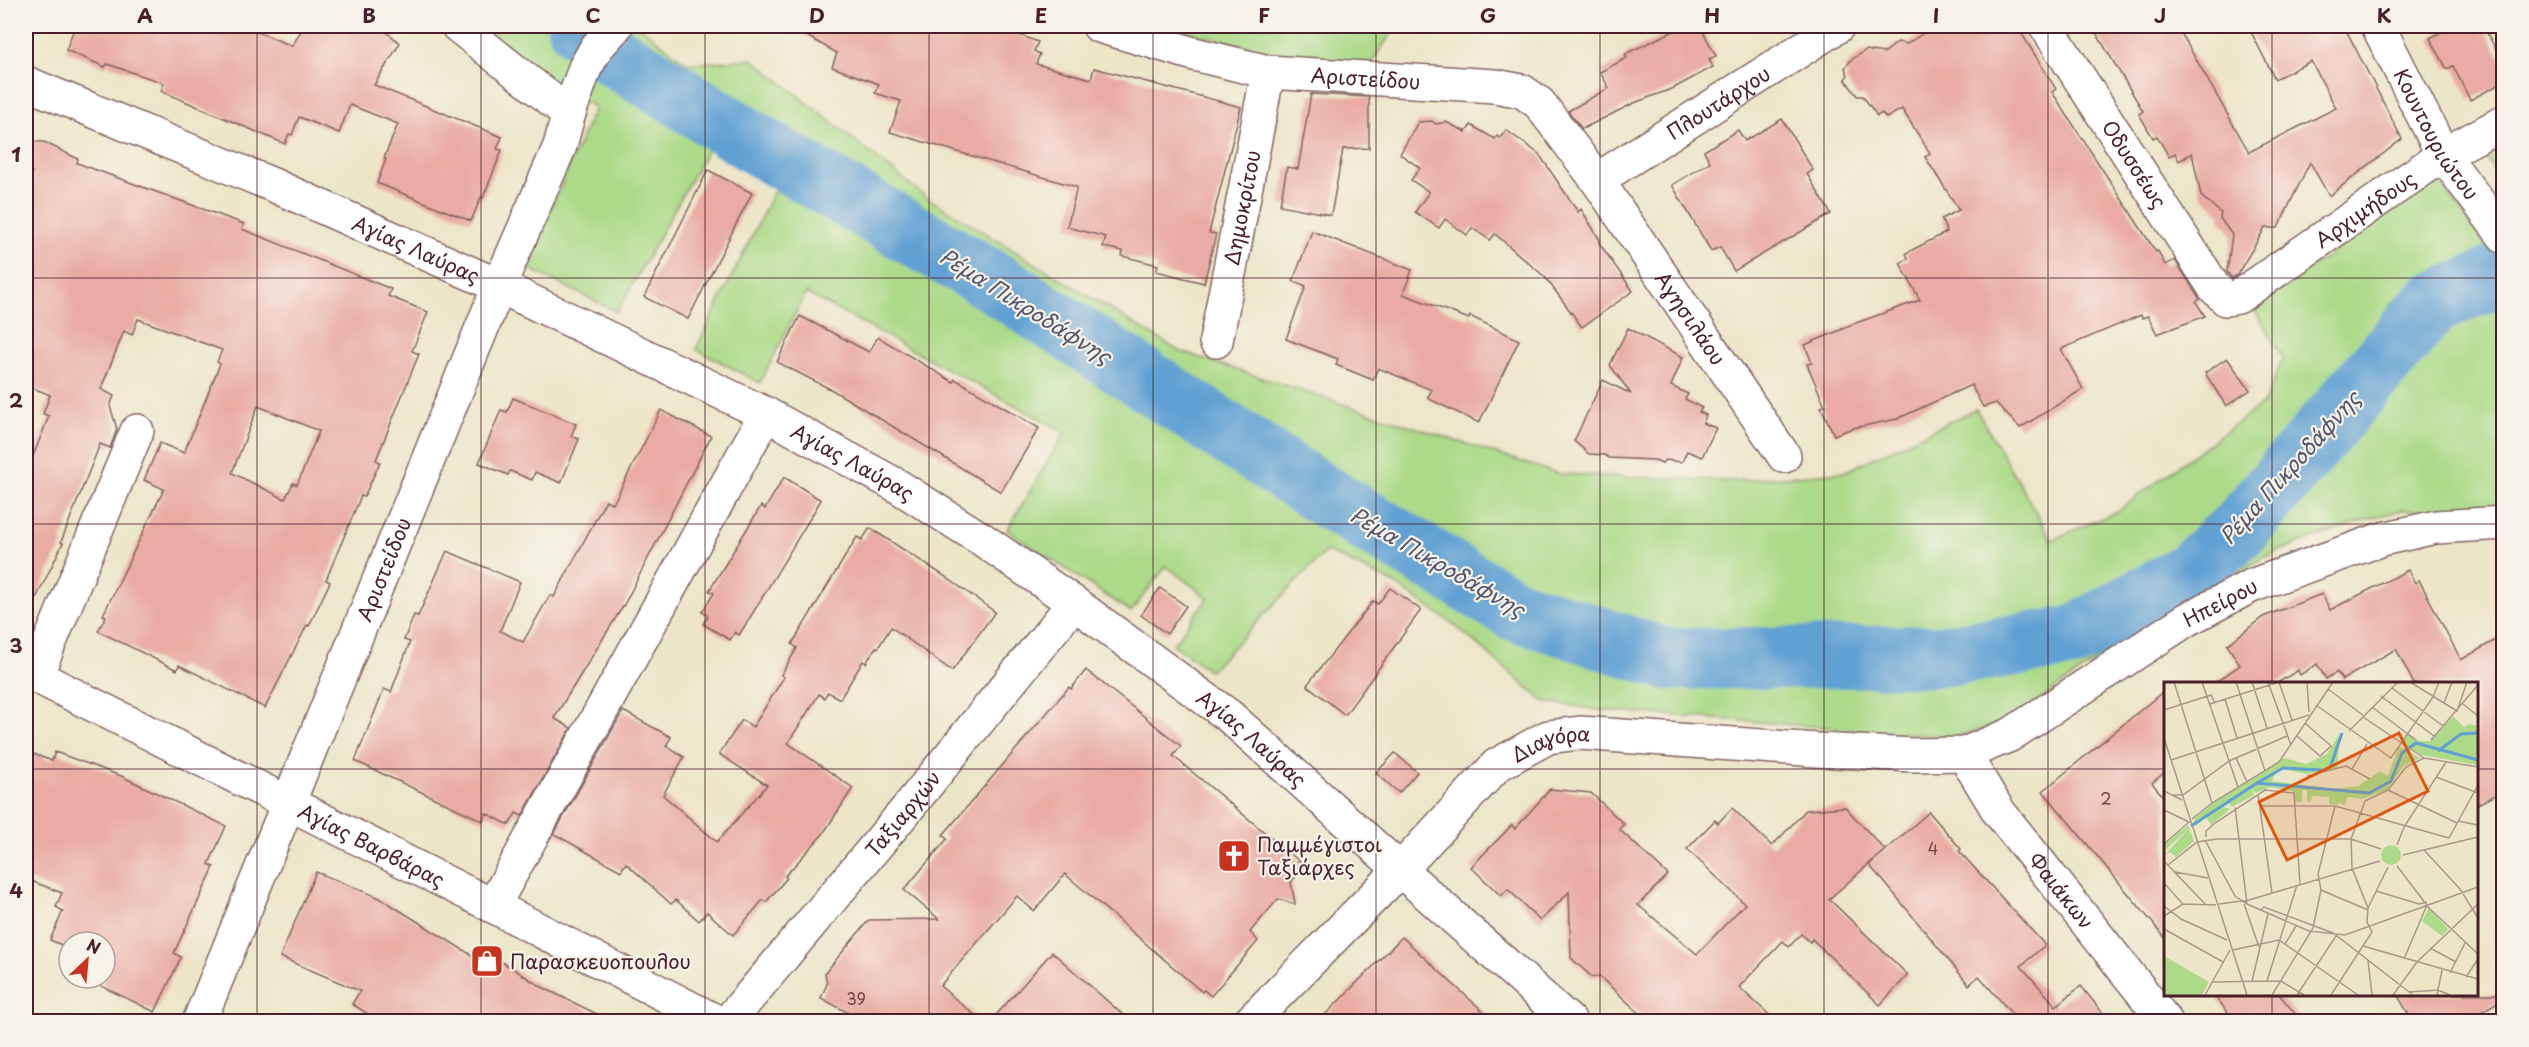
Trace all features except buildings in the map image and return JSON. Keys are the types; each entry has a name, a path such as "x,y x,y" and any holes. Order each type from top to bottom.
{"street":[{"path":"458,26 558,105 568,116"},
{"name":"Αριστείδου","path":"1099,26 1194,54 1268,72 1495,86 1522,91 1539,103 1597,180"},
{"name":"Πλουτάρχου","path":"1597,180 1839,26"},
{"name":"Οδυσσέως","path":"2046,26 2214,286 2226,299"},
{"name":"Κουντουριώτου","path":"2378,26 2444,155 2498,228"},
{"name":"Αριστείδου","path":"198,1022 500,286 560,146 585,68 597,47 615,27"},
{"name":"Δημοκρίτου","path":"1216,341 1268,72"},
{"name":"Αγίας Λαύρας","path":"26,83 273,185 500,286 766,414 896,485 983,540 1074,603 1229,716 1570,1022"},
{"name":"Αρχιμήδους","path":"2226,299 2238,297 2444,155 2504,122"},
{"name":"Αγησιλάου","path":"1597,180 1784,456"},
{"path":"493,906 766,414"},
{"path":"31,674 137,431"},
{"name":"Ηπείρου","path":"1964,754 2010,735 2186,620 2251,586 2382,539 2436,527 2504,523"},
{"name":"Ταξιαρχών","path":"728,1022 907,809 1074,603"},
{"name":"Αγίας Βαρβάρας","path":"31,674 493,906 717,1022"},
{"name":"Διαγόρα","path":"1250,1022 1401,869 1497,765 1548,737 1580,733 1817,750 1913,755 1964,754"},
{"name":"Φαιάκων","path":"1964,754 1999,812 2166,1022"}],"green space":[{"path":"484,26 639,26 688,64 752,59 926,197 1179,351 1559,474 1734,481 1844,472 1976,409 2052,540 2116,512 2264,403 2283,358 2253,308 2438,178 2503,272 2503,509 2402,510 2368,519 2273,553 2178,606 2005,723 1954,737 1598,710 1543,701 1452,623 1393,583 1326,551 1210,671 1173,644 1208,598 1166,566 1131,612 1007,530 1065,432 806,293 760,383 696,349 784,171 717,133 617,312 526,267 595,107 550,82"},
{"path":"1160,26 1396,26 1371,64 1293,56"},
{"path":"2503,129 2503,183 2476,144"}],"waterway":[{"name":"Ρέμα Πικροδάφνης","path":"578,26 616,57 753,142 999,285 1313,489 1515,610 1666,659 1941,656 2073,637 2189,573 2241,527 2432,304 2504,273"}],"place":[{"name":"Παμμέγιστοι Ταξιάρχες","path":"1234,856"},
{"name":"Παρασκευοπουλου","path":"487,961"}]}
